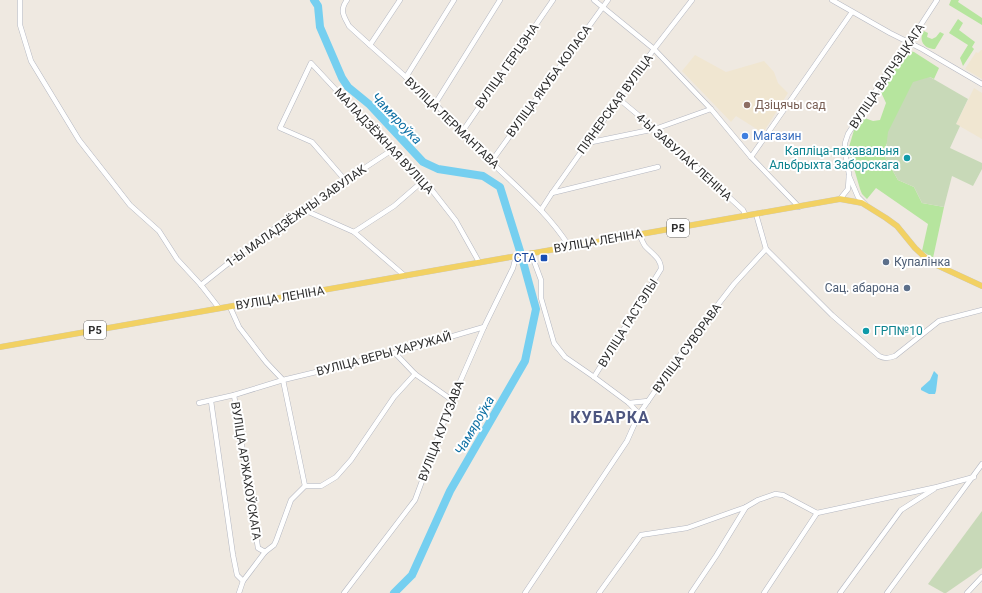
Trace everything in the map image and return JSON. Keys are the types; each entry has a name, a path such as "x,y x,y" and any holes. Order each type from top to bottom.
{"main road":[{"name":"ВУЛІЦА ЛЕНІНА","path":"0,347 569,246 840,200 855,201 867,206 897,226 915,248 930,262 982,286"}],"street":[{"path":"20,0 20,25 31,61 79,140 130,205 159,231 177,259 201,285 219,308"},
{"name":"ВУЛІЦА ЛЕРМАНТАВА","path":"347,0 342,6 343,14 348,26 435,104 491,162 520,188 563,236 569,246"},
{"path":"370,45 400,0"},
{"path":"406,77 454,0"},
{"path":"435,104 500,0"},
{"name":"ВУЛІЦА ГЕРЦЭНА","path":"462,132 553,0"},
{"path":"594,0 654,49 712,109 752,157 799,207"},
{"name":"ВУЛІЦА ЯКУБА КОЛАСА","path":"491,162 608,0"},
{"name":"ПІЯНЕРСКАЯ ВУЛІЦА","path":"541,210 587,142 654,49 692,0"},
{"path":"832,0 922,49 982,84"},
{"name":"ВУЛІЦА ВАЛЧЭЦКАГА","path":"840,200 848,189 849,174 845,143 848,134 901,51 909,43 937,0"},
{"path":"752,157 852,12"},
{"name":"МАЛАДЗЁЖНАЯ ВУЛІЦА","path":"346,180 312,142 280,128 311,63 392,150 424,180 456,221 479,262"},
{"name":"4-Ы ЗАВУЛАК ЛЕНІНА","path":"619,99 655,129 743,210 746,216"},
{"path":"587,142 655,129 712,109"},
{"name":"1-Ы МАЛАДЗЁЖНЫ ЗАВУЛАК","path":"201,285 250,246 302,209 392,150"},
{"path":"552,193 658,167"},
{"path":"849,174 858,197 867,206"},
{"path":"354,232 394,206 424,180"},
{"path":"302,209 354,232 405,276"},
{"path":"756,214 766,249 832,315 879,356 884,358 895,356 939,321 982,310"},
{"name":"ВУЛІЦА ГАСТЭЛЫ","path":"594,377 661,269 659,259 645,245 639,234"},
{"name":"ВУЛІЦА СУВОРАВА","path":"525,593 627,441 639,414 692,338 734,284 766,249"},
{"path":"531,253 541,280 541,298 554,343 565,357 629,403 639,414"},
{"name":"ВУЛІЦА КУТУЗАВА","path":"344,593 415,500 452,400 484,327 513,268 516,256"},
{"path":"230,307 239,327 266,362 283,380 304,486"},
{"name":"ВУЛІЦА ВЕРЫ ХАРУЖАЙ","path":"199,404 283,380 395,353 484,327"},
{"path":"395,353 415,374 452,400"},
{"path":"239,593 243,581 265,552 274,545 291,500 304,486 321,486 336,477 351,460 394,397 415,374"},
{"name":"ВУЛІЦА АРЖАХОЎСКАГА","path":"234,395 258,548 265,552"},
{"path":"210,401 232,555 237,575 243,581"},
{"path":"629,403 648,401"},
{"path":"599,593 642,535 687,528 746,507 758,500 775,494 783,495 817,513 937,487 974,477 980,473 982,464"},
{"path":"887,593 974,477"},
{"path":"840,593 901,510 937,487"},
{"path":"691,593 746,507"},
{"path":"764,593 817,513"},
{"path":"967,593 982,577"}],"shaded area":[{"path":"981,50 982,79 965,69 976,52 978,53"},
{"name":"Дзіцячы сад","path":"695,55 726,72 764,61 774,72 778,83 788,93 763,133 736,116 731,122 682,71"},
{"path":"974,88 982,93 982,139 956,124"}],"green space":[{"path":"951,0 959,0 958,2 982,18 982,25 949,5"},
{"path":"958,19 963,23 959,30 975,42 972,47 974,49 963,66 960,58 968,45 949,33"},
{"path":"924,31 928,33 927,37 932,39 940,32 944,34 935,49 925,46 923,43 922,34"},
{"path":"909,51 914,52 939,68 934,79 930,77 886,145 885,157 898,180 914,187 922,203 944,207 933,258 922,251 928,224 876,188 867,199 862,194 849,147 854,130 862,117 873,121 880,120 886,103 880,90 903,54"},
{"path":"930,77 968,99 956,124 960,126 950,148 982,163 982,169 973,186 952,176 944,207 922,203 914,187 898,180 885,157 888,132 913,82"},
{"path":"982,511 982,568 946,593 928,584"}],"water":[{"path":"934,371 938,375 936,391 935,394 929,394 921,390 921,388 930,380"}],"waterway":[{"name":"Чамяроўка","path":"314,0 318,6 320,27 342,78 348,87 370,105 423,162 438,169 483,176 500,187 520,251"},
{"name":"Чамяроўка","path":"394,593 412,575 450,491 525,361 536,309 522,258"}],"place":[{"name":"Дзіцячы сад","path":"747,105"},
{"name":"Магазин","path":"745,136"},
{"name":"Капліца-пахавальня Альбрыхта Заборскага","path":"907,158"},
{"name":"СТА","path":"544,258"},
{"name":"Купалінка","path":"886,262"},
{"name":"Сац. абарона","path":"907,288"},
{"name":"ГРП№10","path":"866,331"}],"district":[{"name":"КУБАРКА","path":"610,417"}]}
